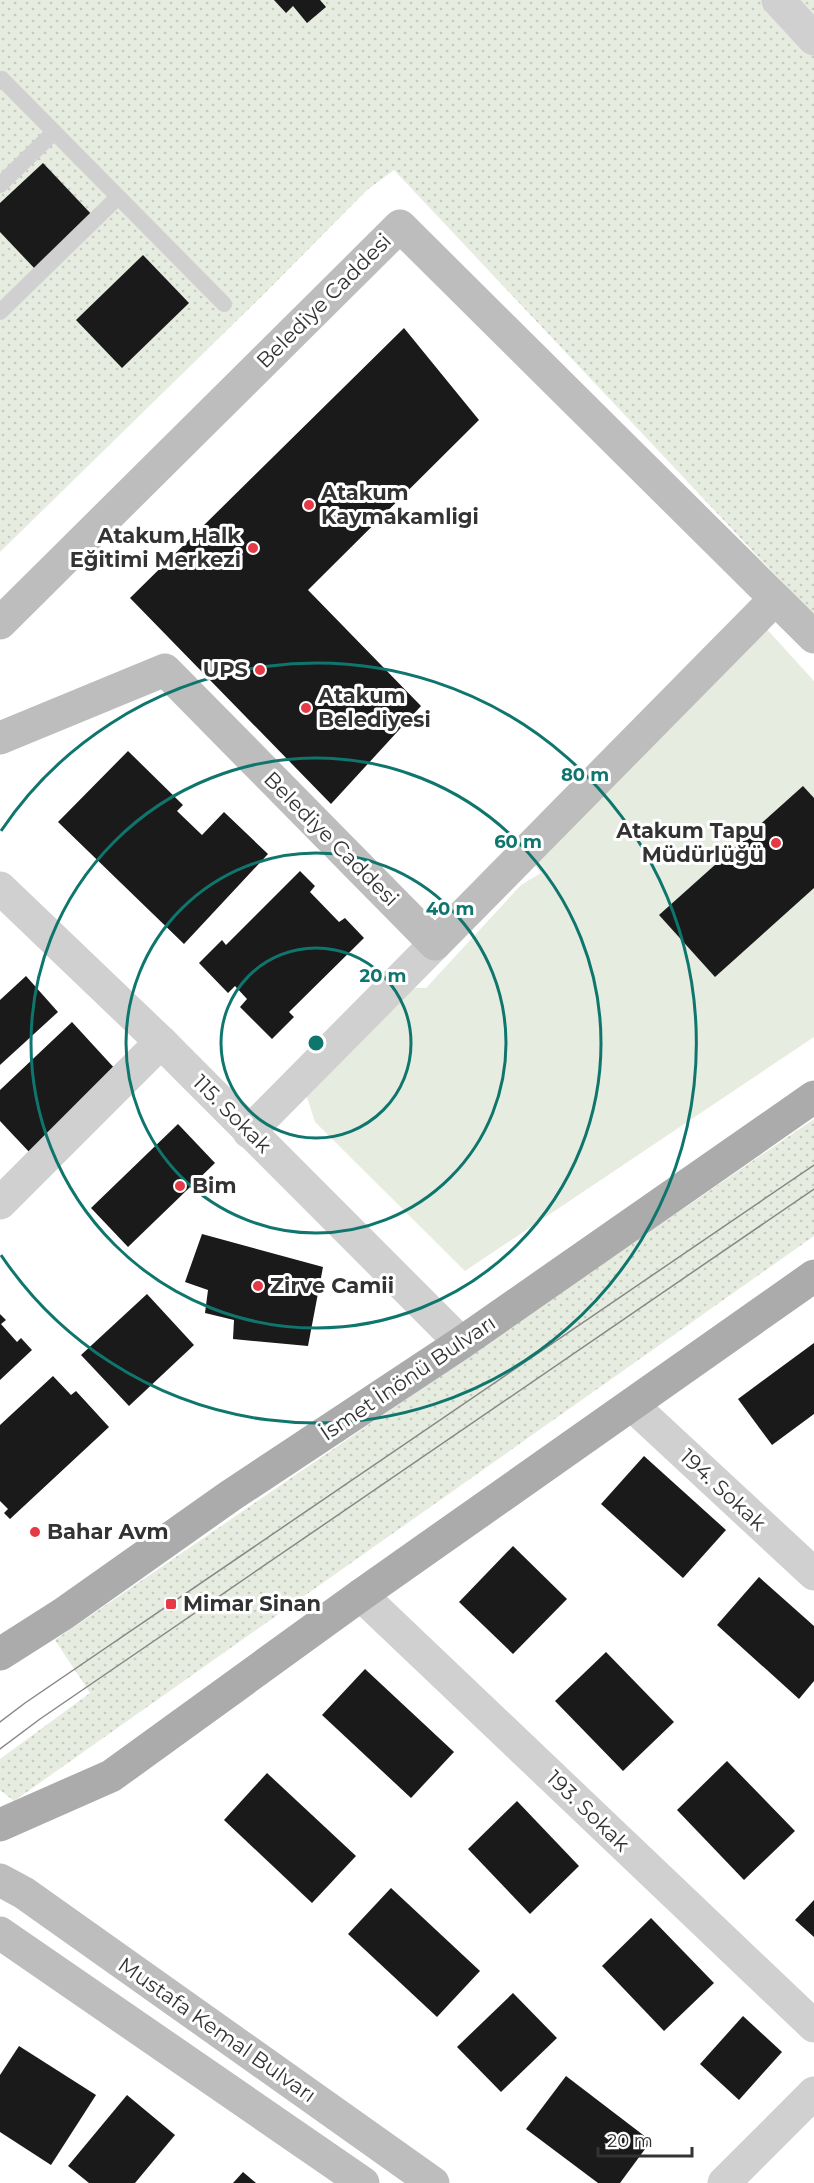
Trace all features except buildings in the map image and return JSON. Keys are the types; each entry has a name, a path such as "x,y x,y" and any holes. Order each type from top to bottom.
{"main road":[{"name":"İsmet İnönü Bulvarı","path":"0,1654 59,1617 230,1496 462,1343 814,1097"},
{"path":"0,1825 111,1776 361,1595 814,1276"}],"street":[{"path":"778,0 811,30"},
{"name":"Belediye Caddesi","path":"0,623 400,226 814,637"},
{"path":"249,1132 776,599"},
{"name":"Belediye Caddesi","path":"0,738 165,670 435,944"},
{"name":"115. Sokak","path":"0,888 161,1042 462,1343"},
{"path":"1,1200 161,1042"},
{"name":"194. Sokak","path":"632,1405 814,1574"},
{"name":"193. Sokak","path":"361,1595 814,2026"},
{"name":"Mustafa Kemal Bulvarı","path":"0,1880 24,1893 433,2183"},
{"name":"Mustafa Kemal Bulvarı","path":"0,1933 363,2183"},
{"path":"724,2183 814,2093"}],"lane":[{"path":"0,82 2,80 224,304"},
{"path":"1,182 54,132"},
{"path":"0,312 118,197"}],"shaded area":[{"path":"0,0 814,0 814,616 394,170 367,190 0,552"},
{"path":"764,626 814,681 814,1037 465,1271 315,1122 305,1091 409,988 426,988 521,885 541,873 530,859"},
{"path":"814,1119 814,1236 14,1801 0,1790 0,1759 90,1693 55,1640"}],"tram line":[{"path":"0,1722 814,1165"},
{"path":"0,1749 40,1719 814,1189"}],"place":[{"name":"Atakum Kaymakamligi","path":"309,505"},
{"name":"Atakum Halk Eğitimi Merkezi","path":"253,548"},
{"name":"UPS","path":"260,670"},
{"name":"Atakum Belediyesi","path":"306,708"},
{"name":"Atakum Tapu Müdürlüğü","path":"776,843"},
{"name":"Bim","path":"180,1186"},
{"name":"Zirve Camii","path":"258,1286"},
{"name":"Bahar Avm","path":"35,1532"},
{"name":"Mimar Sinan","path":"171,1604"}]}
